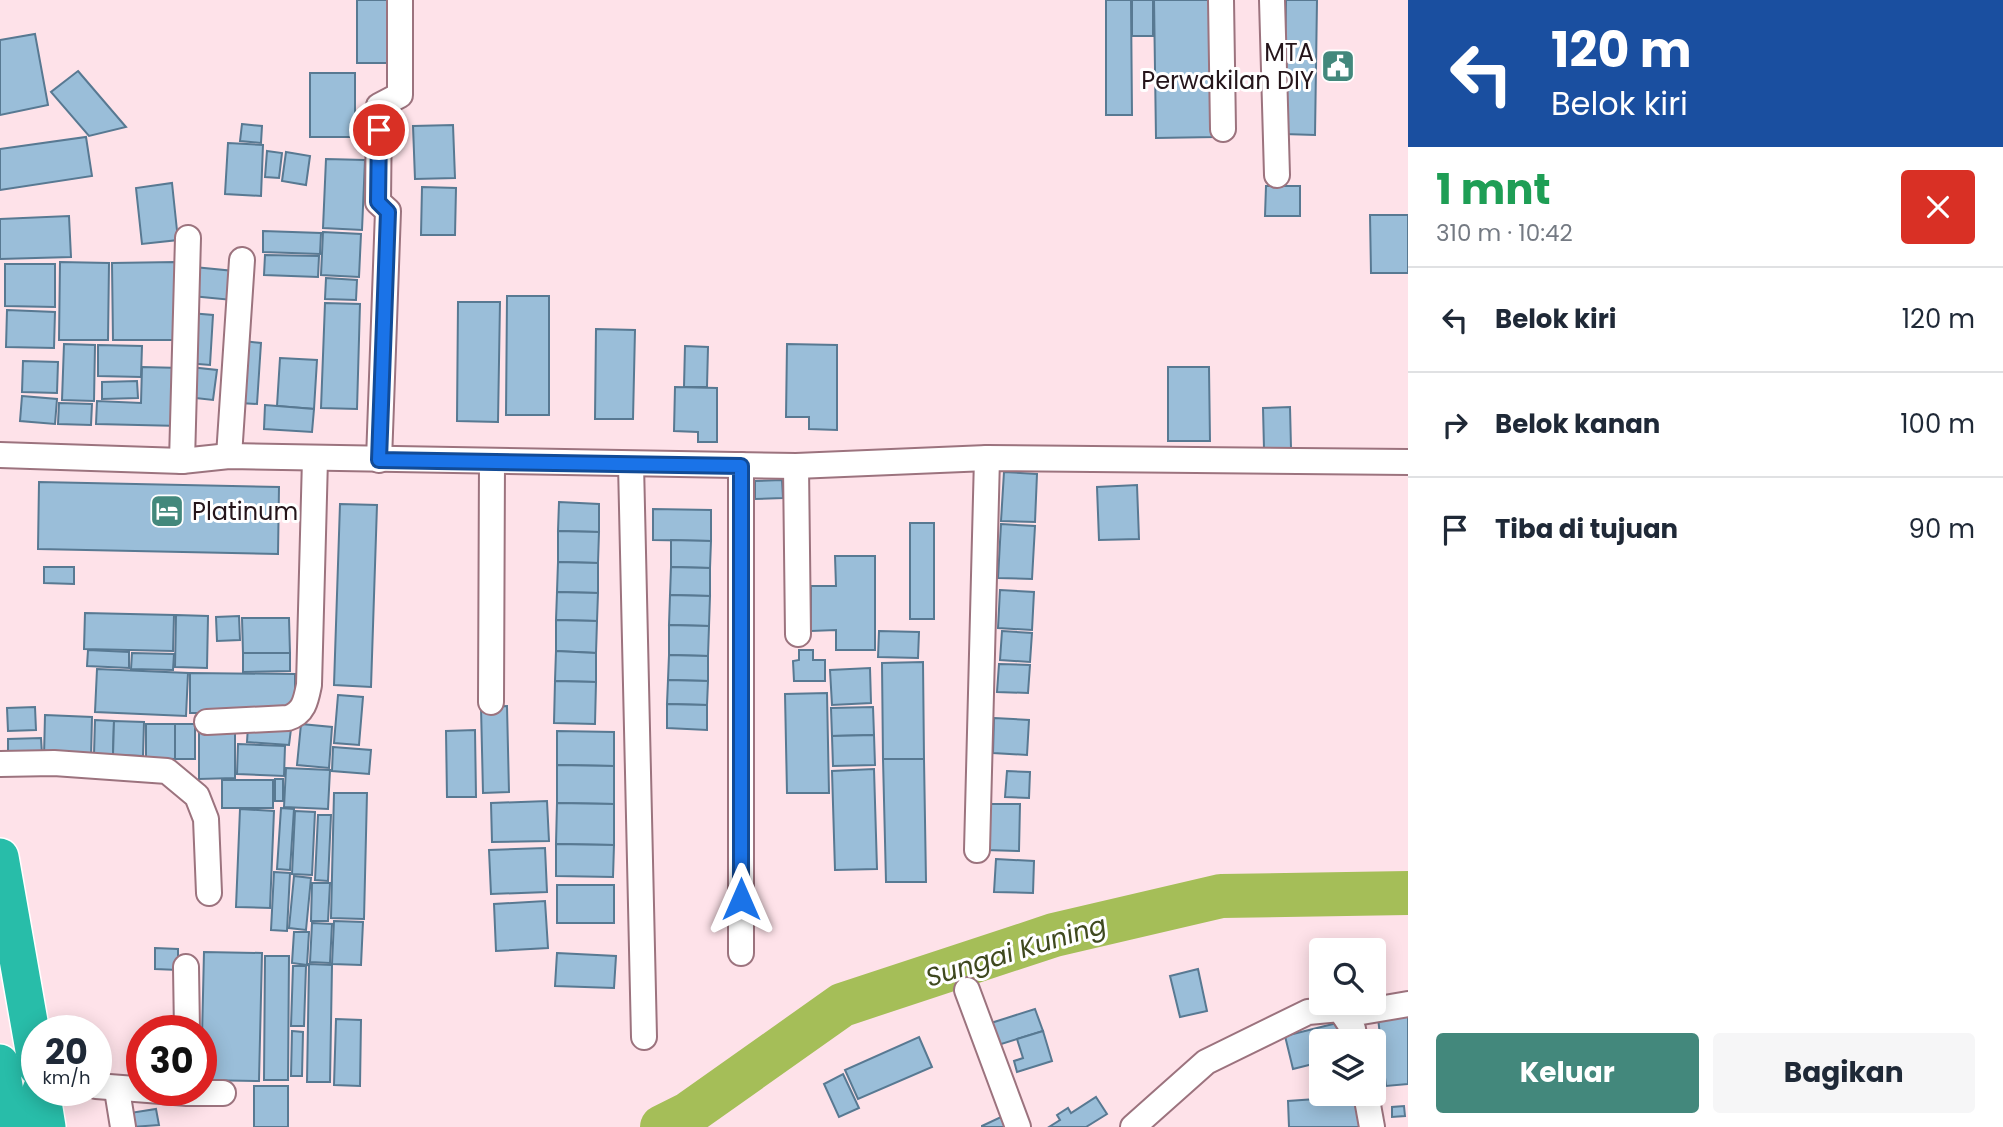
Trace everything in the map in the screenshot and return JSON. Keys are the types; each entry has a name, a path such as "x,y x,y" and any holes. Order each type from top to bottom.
{"highway":[{"path":"0,857 28,1015"},
{"path":"0,1063 11,1127"},
{"path":"44,1106 47,1127"}],"street":[{"path":"379,460 388,212 378,202 379,106 400,95 400,0"},
{"path":"1221,0 1223,129"},
{"path":"1272,0 1277,176"},
{"path":"182,461 188,239"},
{"path":"229,456 242,260"},
{"path":"0,456 182,461 229,456 741,466 987,458 1408,462"},
{"path":"207,722 288,718 297,715 304,705 309,685 314,458"},
{"path":"977,850 987,458"},
{"path":"491,702 492,461"},
{"path":"631,464 644,1037"},
{"path":"741,466 741,953"},
{"path":"796,466 798,634"},
{"path":"0,764 54,763 167,771 197,796 206,820 209,893"},
{"path":"186,967 187,1015"},
{"path":"967,990 1018,1127"},
{"path":"1133,1127 1206,1062 1308,1012 1333,1007 1340,1009 1351,1029 1408,1004"},
{"path":"217,1093 223,1093"},
{"path":"112,1100 123,1127"},
{"path":"1368,1106 1372,1127"}],"building":[{"path":"357,0 392,0 392,63 357,63"},
{"path":"1106,0 1131,0 1132,115 1106,115"},
{"path":"1132,0 1153,0 1153,36 1132,36"},
{"path":"1154,0 1214,0 1215,137 1156,138"},
{"path":"1286,0 1317,0 1315,135 1284,134"},
{"path":"35,34 48,105 0,115 0,40"},
{"path":"78,71 126,127 89,136 51,92"},
{"path":"310,73 355,73 355,137 310,137"},
{"path":"242,124 262,126 261,143 240,141"},
{"path":"453,125 455,178 415,179 413,126"},
{"path":"86,137 92,176 0,190 0,149"},
{"path":"228,143 263,145 261,196 225,194"},
{"path":"267,151 282,153 279,178 265,177"},
{"path":"286,152 310,156 306,185 282,181"},
{"path":"326,159 365,160 362,230 323,228"},
{"path":"172,183 178,240 142,244 136,188"},
{"path":"1266,186 1300,186 1300,216 1265,216"},
{"path":"422,187 456,188 455,235 421,235"},
{"path":"1370,215 1408,215 1408,273 1371,273"},
{"path":"69,216 71,257 0,259 0,219"},
{"path":"263,231 321,233 320,254 263,252"},
{"path":"323,232 361,234 359,277 321,275"},
{"path":"265,255 319,256 318,277 264,275"},
{"path":"60,262 109,263 108,340 59,340"},
{"path":"175,262 175,340 113,340 112,263"},
{"path":"5,264 55,264 55,307 5,306"},
{"path":"194,267 234,271 232,300 192,296"},
{"path":"326,278 357,280 356,300 325,299"},
{"path":"507,296 549,296 549,415 506,415"},
{"path":"458,302 500,302 498,422 457,421"},
{"path":"325,303 360,304 357,409 321,408"},
{"path":"7,310 55,312 54,348 6,347"},
{"path":"190,313 213,315 210,365 186,363"},
{"path":"596,329 635,330 633,419 595,419"},
{"path":"244,341 261,343 257,404 240,403"},
{"path":"64,344 95,345 94,401 62,400"},
{"path":"787,344 837,345 837,430 809,429 809,417 786,417"},
{"path":"98,345 142,346 141,377 98,376"},
{"path":"685,346 708,347 707,387 684,387"},
{"path":"280,358 317,360 314,409 277,406"},
{"path":"23,361 58,362 57,393 22,392"},
{"path":"142,367 181,368 180,426 96,424 97,401 141,403"},
{"path":"190,367 217,370 213,400 187,397"},
{"path":"1168,367 1209,367 1210,441 1168,441"},
{"path":"137,381 138,398 102,399 102,382"},
{"path":"675,387 717,388 717,442 698,442 698,432 674,431"},
{"path":"22,396 57,399 55,424 20,421"},
{"path":"59,403 92,404 91,425 58,424"},
{"path":"265,405 314,409 312,432 264,429"},
{"path":"1290,407 1291,448 1264,449 1263,408"},
{"path":"1004,472 1037,474 1035,522 1001,521"},
{"path":"782,480 783,498 755,499 755,481"},
{"path":"39,482 279,487 278,554 38,549"},
{"path":"1137,485 1139,539 1099,540 1097,487"},
{"path":"559,502 599,504 599,532 558,531"},
{"path":"340,504 377,505 371,687 334,685"},
{"path":"653,509 711,510 711,541 653,540"},
{"path":"910,523 934,523 934,619 910,619"},
{"path":"1001,524 1035,526 1032,579 998,578"},
{"path":"558,531 599,532 598,563 558,562"},
{"path":"671,540 711,541 710,568 671,567"},
{"path":"835,556 875,556 875,650 836,650 836,630 811,631 811,586 836,586"},
{"path":"558,562 598,563 598,593 557,592"},
{"path":"44,567 74,567 74,584 44,583"},
{"path":"671,567 710,568 710,596 670,595"},
{"path":"1000,590 1034,592 1032,630 998,628"},
{"path":"557,592 598,593 597,621 556,620"},
{"path":"670,595 710,596 709,626 669,625"},
{"path":"85,613 174,615 173,651 84,649"},
{"path":"176,615 208,616 207,668 175,667"},
{"path":"239,616 240,640 217,641 216,617"},
{"path":"242,618 289,618 290,653 243,653"},
{"path":"556,620 597,621 596,653 556,651"},
{"path":"669,625 709,626 708,656 669,655"},
{"path":"879,631 919,632 918,658 878,657"},
{"path":"1002,631 1032,633 1030,662 1000,660"},
{"path":"88,650 129,652 129,668 87,666"},
{"path":"799,650 813,650 813,660 825,660 825,681 794,681 793,661 799,660"},
{"path":"556,651 596,653 596,682 555,681"},
{"path":"132,653 174,654 173,670 131,669"},
{"path":"243,653 290,653 290,671 243,672"},
{"path":"669,655 708,656 708,681 668,680"},
{"path":"923,662 924,759 883,759 882,663"},
{"path":"999,664 1030,665 1028,693 997,692"},
{"path":"870,668 871,703 832,705 830,670"},
{"path":"97,669 188,673 186,716 95,712"},
{"path":"190,673 295,674 295,713 190,713"},
{"path":"668,680 708,681 707,705 667,704"},
{"path":"555,681 596,682 595,724 554,723"},
{"path":"827,693 829,793 787,793 785,694"},
{"path":"338,695 363,697 359,745 334,743"},
{"path":"667,704 707,705 707,730 667,728"},
{"path":"507,706 509,792 483,793 481,707"},
{"path":"35,707 36,730 8,731 7,708"},
{"path":"873,707 874,735 832,736 831,708"},
{"path":"45,715 92,717 91,758 44,757"},
{"path":"994,718 1029,720 1027,755 993,753"},
{"path":"95,720 114,721 113,755 94,755"},
{"path":"114,721 144,722 143,756 113,755"},
{"path":"146,724 175,724 175,759 146,758"},
{"path":"175,724 195,724 195,759 175,759"},
{"path":"199,724 235,724 235,778 199,779"},
{"path":"301,724 332,727 329,768 297,765"},
{"path":"248,726 291,729 289,745 247,742"},
{"path":"475,730 476,797 447,797 446,731"},
{"path":"557,731 614,732 614,766 557,765"},
{"path":"874,735 875,765 833,766 832,736"},
{"path":"41,738 42,754 8,755 8,739"},
{"path":"238,744 285,746 284,776 237,774"},
{"path":"333,747 371,750 369,774 332,771"},
{"path":"883,759 924,759 926,882 886,882"},
{"path":"557,765 614,766 614,804 557,803"},
{"path":"286,768 330,770 328,809 284,807"},
{"path":"874,769 877,869 835,870 832,771"},
{"path":"1007,771 1030,772 1029,798 1005,797"},
{"path":"275,779 283,779 283,801 275,801"},
{"path":"222,780 273,780 273,808 222,808"},
{"path":"334,793 367,793 364,919 331,918"},
{"path":"547,801 549,841 492,842 491,803"},
{"path":"557,803 614,804 614,845 556,844"},
{"path":"985,804 1020,804 1019,851 985,850"},
{"path":"281,808 294,809 290,870 277,869"},
{"path":"240,809 274,811 270,908 236,907"},
{"path":"295,811 315,812 312,875 292,874"},
{"path":"318,815 331,815 328,881 315,880"},
{"path":"556,844 614,845 613,877 556,876"},
{"path":"545,848 547,892 491,894 489,850"},
{"path":"996,859 1034,861 1033,893 994,892"},
{"path":"274,872 290,873 287,931 271,930"},
{"path":"294,876 311,878 306,930 289,928"},
{"path":"312,883 330,883 328,921 311,921"},
{"path":"557,885 614,885 614,923 557,923"},
{"path":"545,901 548,948 496,951 494,904"},
{"path":"334,921 363,922 361,965 332,964"},
{"path":"312,923 332,924 330,963 310,962"},
{"path":"294,932 309,932 307,965 292,963"},
{"path":"155,948 178,949 178,970 155,969"},
{"path":"204,952 262,953 259,1081 217,1080 217,1015 203,1015"},
{"path":"557,953 616,956 614,988 555,986"},
{"path":"265,956 289,956 288,1080 264,1080"},
{"path":"309,964 332,965 330,1082 307,1082"},
{"path":"293,966 306,966 304,1026 291,1026"},
{"path":"1198,969 1207,1011 1180,1017 1170,976"},
{"path":"1035,1009 1043,1031 998,1045 991,1023"},
{"path":"1408,1014 1408,1084 1386,1086 1386,1029 1379,1029 1378,1018"},
{"path":"336,1019 361,1020 360,1086 334,1085"},
{"path":"1345,1021 1347,1029 1313,1029"},
{"path":"1309,1030 1309,1065 1293,1069 1285,1036"},
{"path":"292,1031 303,1032 302,1076 291,1076"},
{"path":"1043,1031 1052,1061 1017,1072 1014,1061 1023,1058 1017,1039"},
{"path":"919,1037 932,1067 858,1099 845,1070"},
{"path":"843,1074 859,1108 839,1117 824,1084"},
{"path":"254,1086 288,1086 288,1127 254,1127"},
{"path":"1096,1097 1107,1114 1086,1127 1049,1127 1060,1120 1057,1115 1068,1108 1071,1113"},
{"path":"1309,1100 1309,1106 1360,1106 1361,1127 1289,1127 1288,1101"},
{"path":"1404,1106 1405,1116 1392,1117 1392,1107"},
{"path":"156,1109 159,1125 132,1127 130,1113"},
{"path":"1003,1116 1008,1127 982,1127 982,1126"}],"waterway":[{"name":"Sungai Kuning","path":"662,1127 688,1114 842,1005 1054,935 1221,896 1408,893"}],"place":[{"name":"MTA Perwakilan DIY","path":"1338,66"},
{"name":"Platinum","path":"167,511"}],"route":[{"path":"379,130 378,202 388,212 379,460 741,466 741,899"}]}
